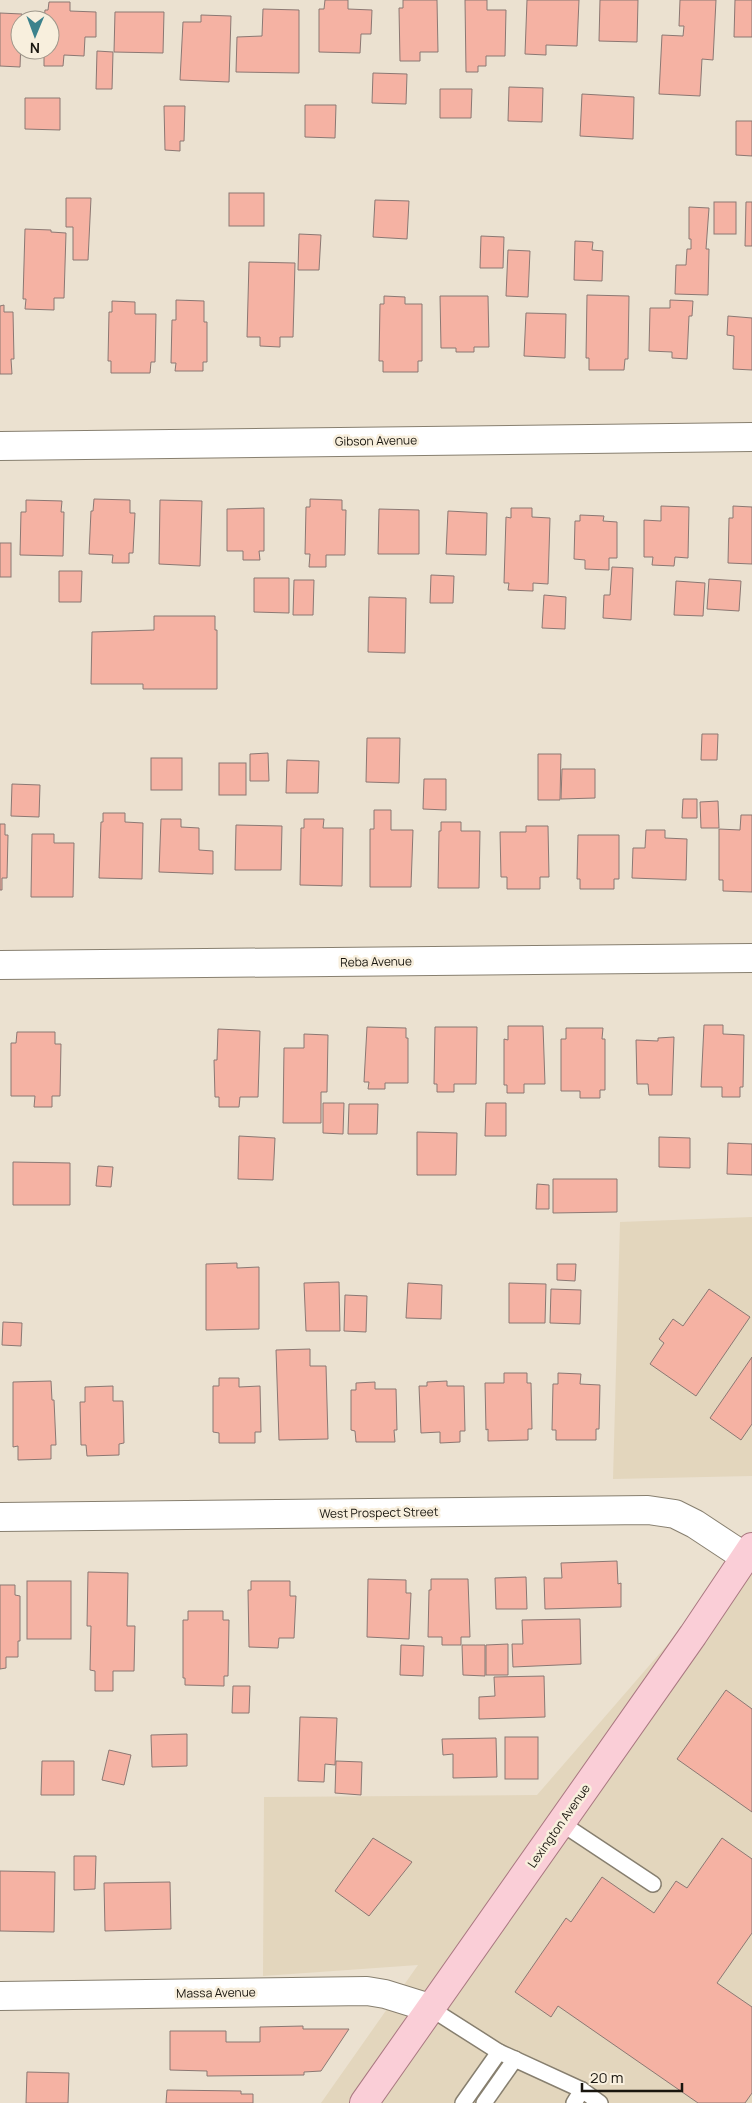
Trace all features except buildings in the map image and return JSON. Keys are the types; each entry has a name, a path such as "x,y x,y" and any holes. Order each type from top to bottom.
{"main road":[{"name":"Lexington Avenue","path":"364,2103 561,1823 748,1552"}],"street":[{"name":"Gibson Avenue","path":"0,446 752,437"},
{"name":"Reba Avenue","path":"0,965 752,958"},
{"name":"West Prospect Street","path":"0,1517 648,1510 675,1514 748,1552"},
{"name":"Massa Avenue","path":"0,1996 367,1991 385,1994 430,2008"}],"lane":[{"path":"561,1823 653,1884"},
{"path":"430,2008 500,2052 582,2090 600,2103"},
{"path":"463,2103 500,2052"},
{"path":"484,2103 515,2059"},
{"path":"574,2103 582,2090"}],"shaded area":[{"path":"752,1217 752,1476 613,1479 620,1222"},
{"path":"752,1547 752,2103 321,2103 418,1965 263,1976 264,1797 537,1795"}]}
